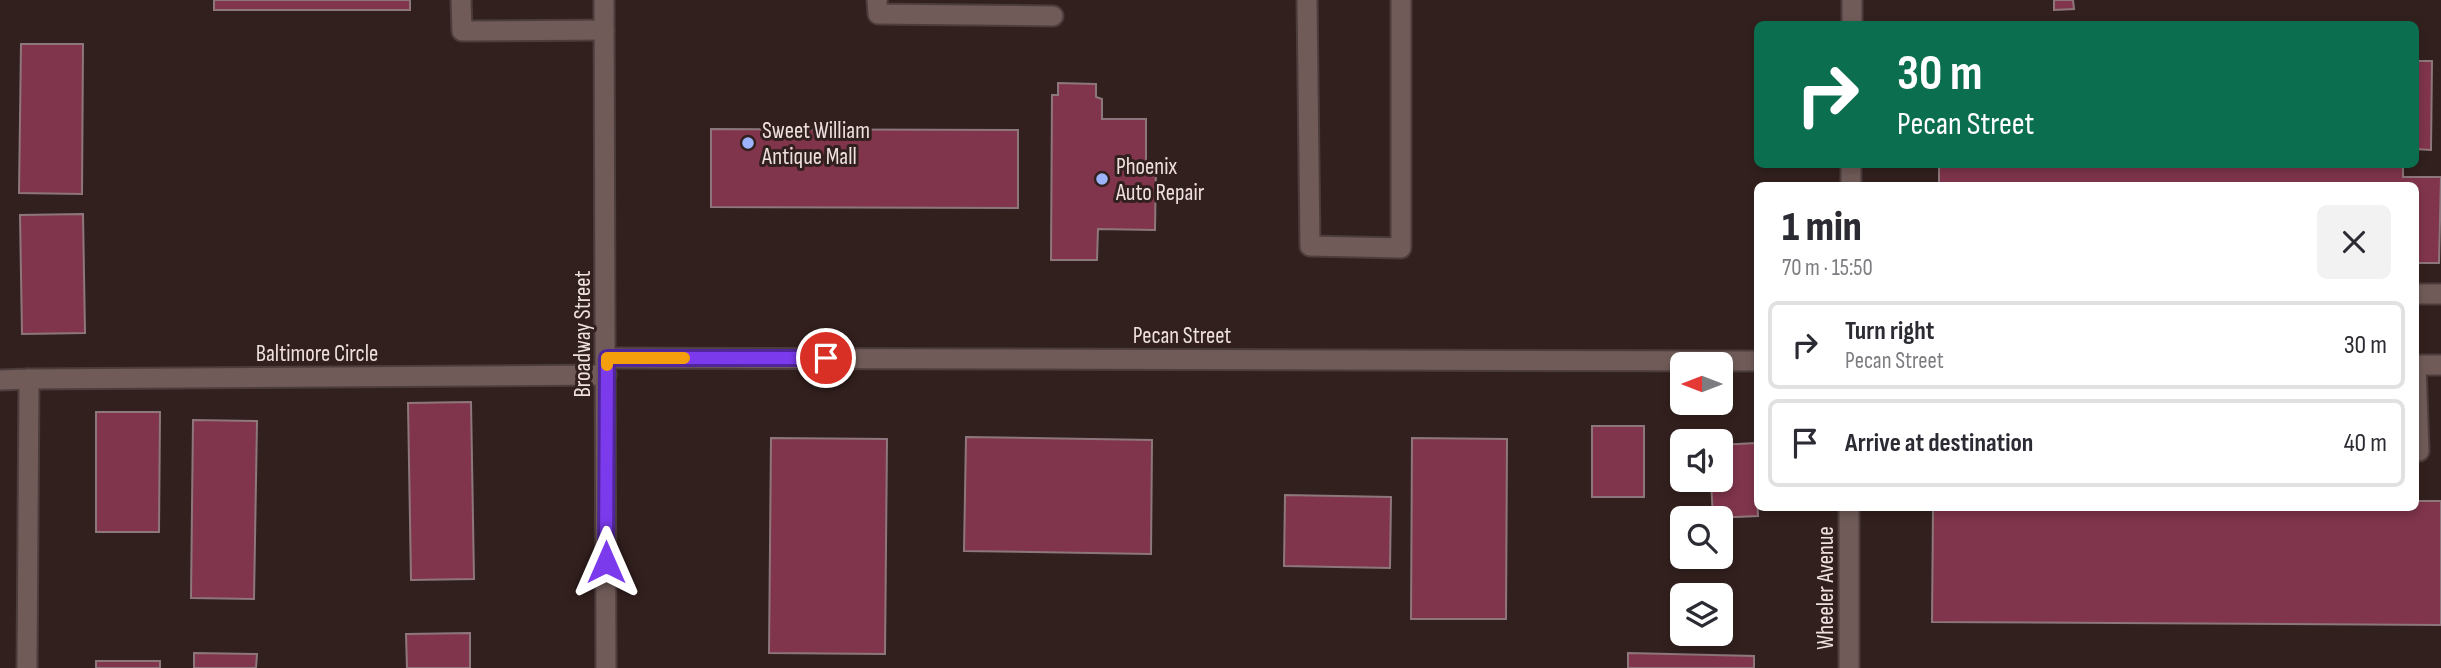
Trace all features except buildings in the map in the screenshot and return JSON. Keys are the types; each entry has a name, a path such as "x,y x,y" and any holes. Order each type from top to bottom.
{"street":[{"path":"461,0 462,32 604,30"},
{"name":"Broadway Street","path":"604,0 606,668"},
{"path":"877,0 877,14 1054,16"},
{"path":"1307,0 1310,246 1401,248 1401,0"},
{"path":"1852,0 1852,21"},
{"path":"2419,294 2441,294"},
{"name":"Pecan Street","path":"607,367 1754,361"},
{"path":"2419,365 2441,365"},
{"name":"Baltimore Circle","path":"0,380 607,367"},
{"path":"27,668 29,379"},
{"name":"Wheeler Avenue","path":"1849,511 1849,668"}],"slow traffic":[{"path":"607,365 607,358 684,358"}],"place":[{"name":"Sweet William Antique Mall","path":"748,143"},
{"name":"Phoenix Auto Repair","path":"1102,179"}],"route":[{"path":"606,562 607,358 826,358"}]}
